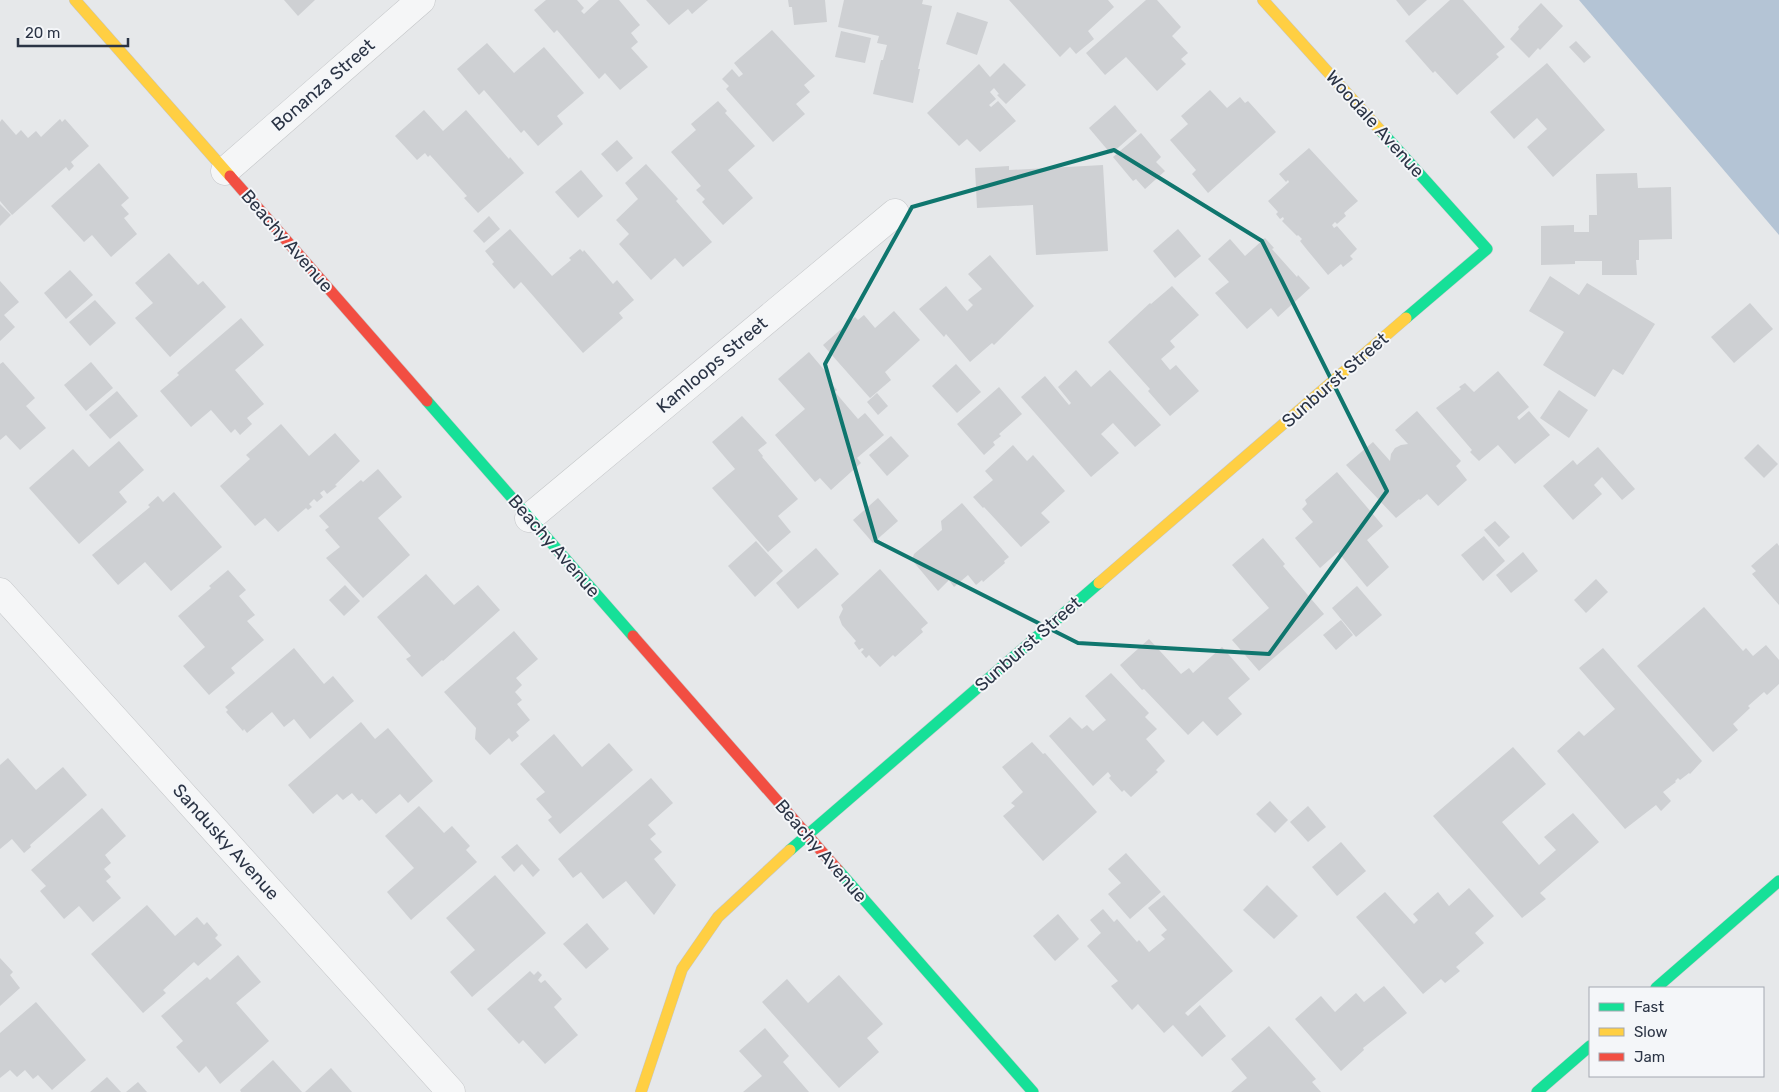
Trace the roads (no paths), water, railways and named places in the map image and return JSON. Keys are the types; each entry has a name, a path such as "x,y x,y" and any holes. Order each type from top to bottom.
{"street":[{"name":"Beachy Avenue","path":"75,0 1033,1092"},
{"name":"Bonanza Street","path":"225,171 421,0"},
{"name":"Woodale Avenue","path":"1263,0 1487,249"},
{"name":"Kamloops Street","path":"529,518 895,213"},
{"name":"Sunburst Street","path":"641,1092 682,969 718,917 807,834 1487,249"},
{"name":"Sandusky Avenue","path":"0,592 451,1092"},
{"path":"1657,987 1779,881"},
{"path":"1537,1092 1589,1047"}],"water":[{"path":"1579,0 1779,0 1779,235"}]}
